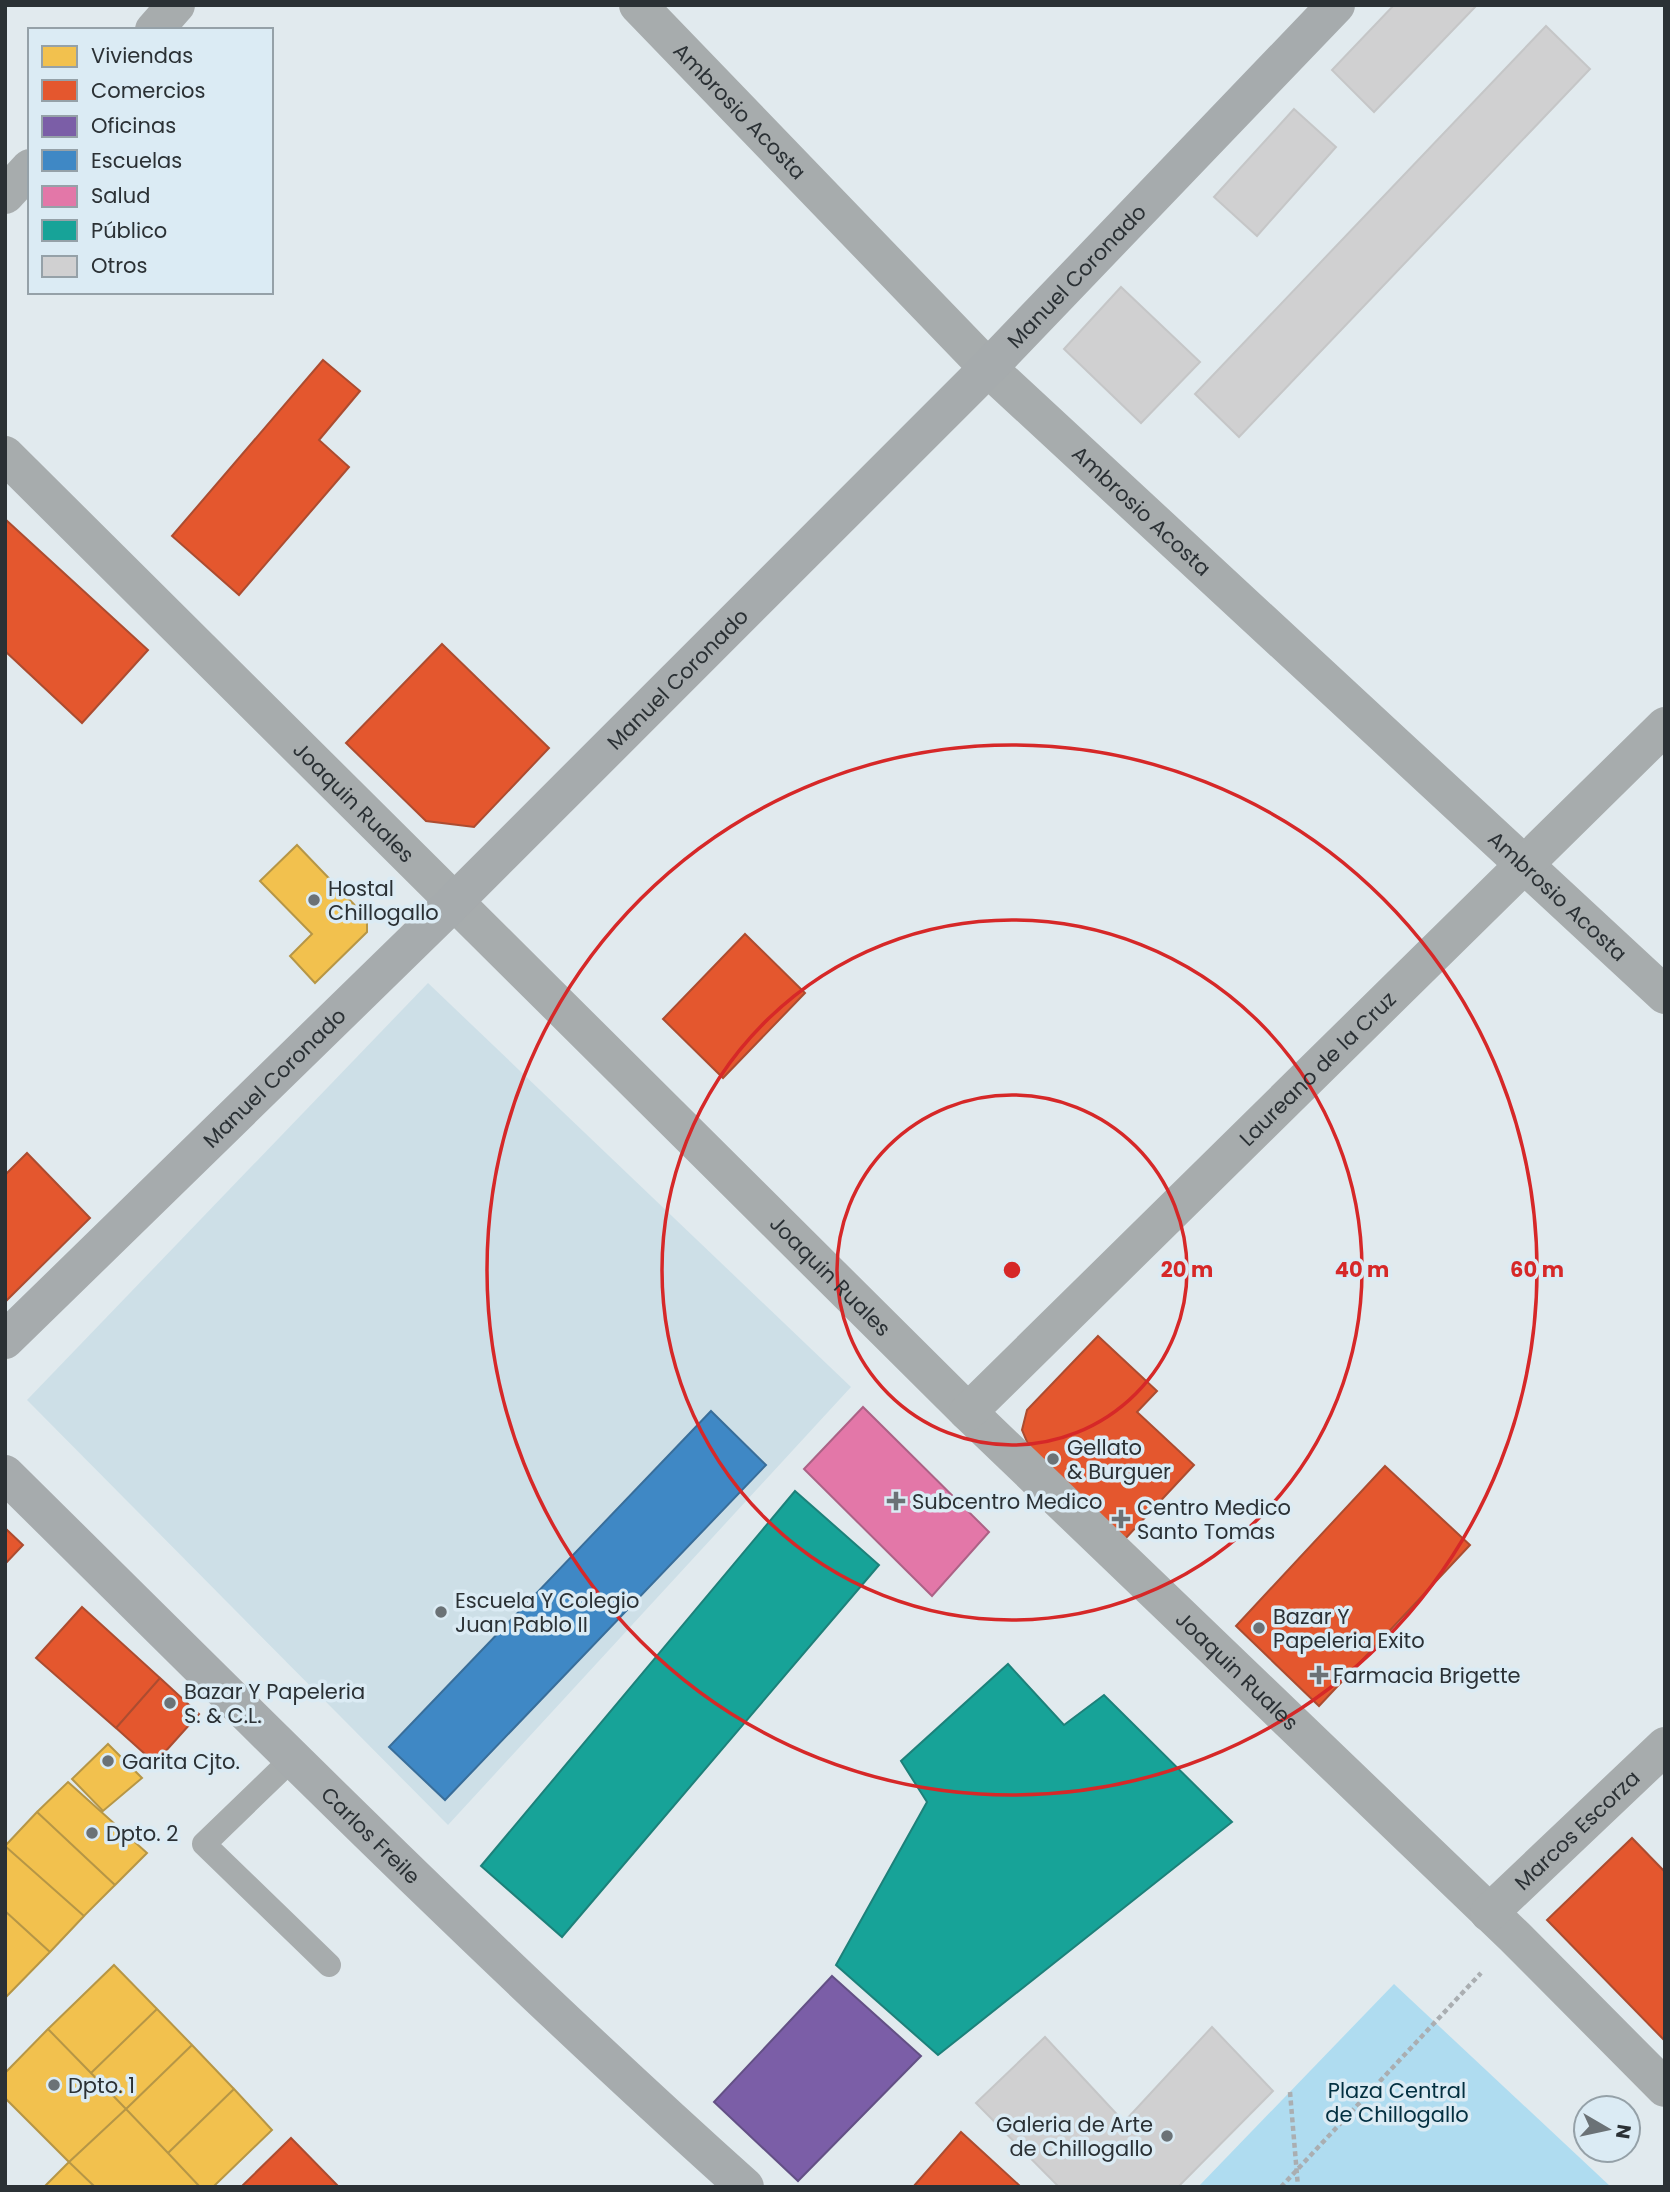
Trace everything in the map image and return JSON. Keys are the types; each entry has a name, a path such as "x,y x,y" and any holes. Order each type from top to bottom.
{"street":[{"path":"156,28 176,5"},
{"name":"Ambrosio Acosta","path":"638,5 988,368 1665,995"},
{"name":"Manuel Coronado","path":"5,1340 456,901 988,368 1336,5"},
{"path":"5,195 28,170"},
{"name":"Joaquin Ruales","path":"5,455 968,1412 1502,1925 1665,2088"},
{"name":"Laureano de la Cruz","path":"968,1412 1665,726"},
{"name":"Carlos Freile","path":"5,1474 293,1758 641,2094 746,2187"},
{"name":"Marcos Escorza","path":"1502,1925 1665,1746"}],"lane":[{"path":"293,1758 204,1844 329,1965"}],"path":[{"path":"1281,2187 1502,1925"},
{"path":"1290,2092 1298,2187"}],"shaded area":[{"name":"Escuela Y Colegio Juan Pablo II","path":"428,983 851,1387 448,1825 27,1400"}],"green space":[{"name":"Plaza Central de Chillogallo","path":"1394,1984 1572,2151 1572,2164 1586,2164 1611,2187 1198,2187"}],"building: Viviendas":[{"name":"Hostal Chillogallo","path":"297,845 367,918 367,932 315,983 290,956 312,934 260,881"},
{"name":"Garita Cjto.","path":"108,1744 142,1778 103,1811 72,1779"},
{"name":"Dpto. 2","path":"68,1782 147,1853 115,1885 37,1812"},
{"path":"37,1812 115,1885 84,1916 5,1846"},
{"path":"5,1846 84,1916 50,1952 5,1911"},
{"path":"5,1911 50,1952 6,1997 5,1996"},
{"path":"114,1965 157,2009 91,2073 48,2029"},
{"path":"157,2009 192,2045 126,2109 91,2073"},
{"name":"Dpto. 1","path":"48,2029 126,2109 69,2162 5,2098 5,2073"},
{"path":"192,2045 234,2089 168,2153 126,2109"},
{"path":"234,2089 272,2130 213,2187 200,2187 168,2153"},
{"path":"126,2109 200,2187 95,2187 69,2162"},
{"path":"69,2162 95,2187 44,2187"}],"building: Comercios":[{"path":"323,360 360,391 319,440 349,467 239,595 172,536"},
{"path":"5,519 148,650 82,723 5,651"},
{"path":"442,644 549,748 474,827 426,821 346,743"},
{"path":"745,934 805,993 723,1078 663,1019"},
{"path":"27,1153 90,1218 5,1302 5,1175"},
{"path":"1098,1336 1157,1391 1137,1412 1194,1465 1125,1539 1030,1449 1022,1430 1027,1410"},
{"path":"1385,1466 1470,1545 1319,1706 1236,1626"},
{"path":"5,1528 23,1545 5,1564"},
{"path":"82,1607 160,1678 116,1728 36,1658"},
{"path":"160,1678 199,1714 155,1763 116,1728"},
{"path":"1632,1838 1665,1872 1665,2041 1547,1920"},
{"path":"961,2132 1021,2187 913,2187"},
{"path":"291,2138 339,2187 241,2187"}],"building: Oficinas":[{"path":"832,1976 921,2056 798,2181 714,2102"}],"building: Escuelas":[{"path":"711,1411 766,1465 445,1800 389,1747"}],"building: Salud":[{"name":"Subcentro Medico","path":"863,1407 989,1532 932,1596 804,1469"}],"building: Público":[{"path":"795,1491 879,1565 562,1937 481,1866"},
{"path":"1008,1664 1064,1725 1104,1695 1232,1822 938,2055 836,1965 927,1802 901,1761"}],"building: Otros":[{"path":"1394,5 1477,5 1374,112 1332,70"},
{"path":"1546,26 1590,69 1239,437 1195,394"},
{"path":"1294,109 1336,147 1257,236 1214,197"},
{"path":"1121,287 1200,362 1141,423 1064,349"},
{"path":"1212,2027 1273,2091 1178,2187 1059,2187 976,2103 1045,2037 1124,2122"}],"place":[{"name":"Hostal Chillogallo","path":"314,900"},
{"name":"Gellato & Burguer","path":"1053,1459"},
{"name":"Subcentro Medico","path":"896,1501"},
{"name":"Centro Medico Santo Tomas","path":"1121,1519"},
{"name":"Escuela Y Colegio Juan Pablo II","path":"441,1612"},
{"name":"Bazar Y Papeleria Exito","path":"1259,1628"},
{"name":"Farmacia Brigette","path":"1319,1675"},
{"name":"Bazar Y Papeleria S. & C.L.","path":"170,1703"},
{"name":"Garita Cjto.","path":"108,1761"},
{"name":"Dpto. 2","path":"92,1833"},
{"name":"Dpto. 1","path":"54,2085"},
{"name":"Galeria de Arte de Chillogallo","path":"1167,2136"}]}
